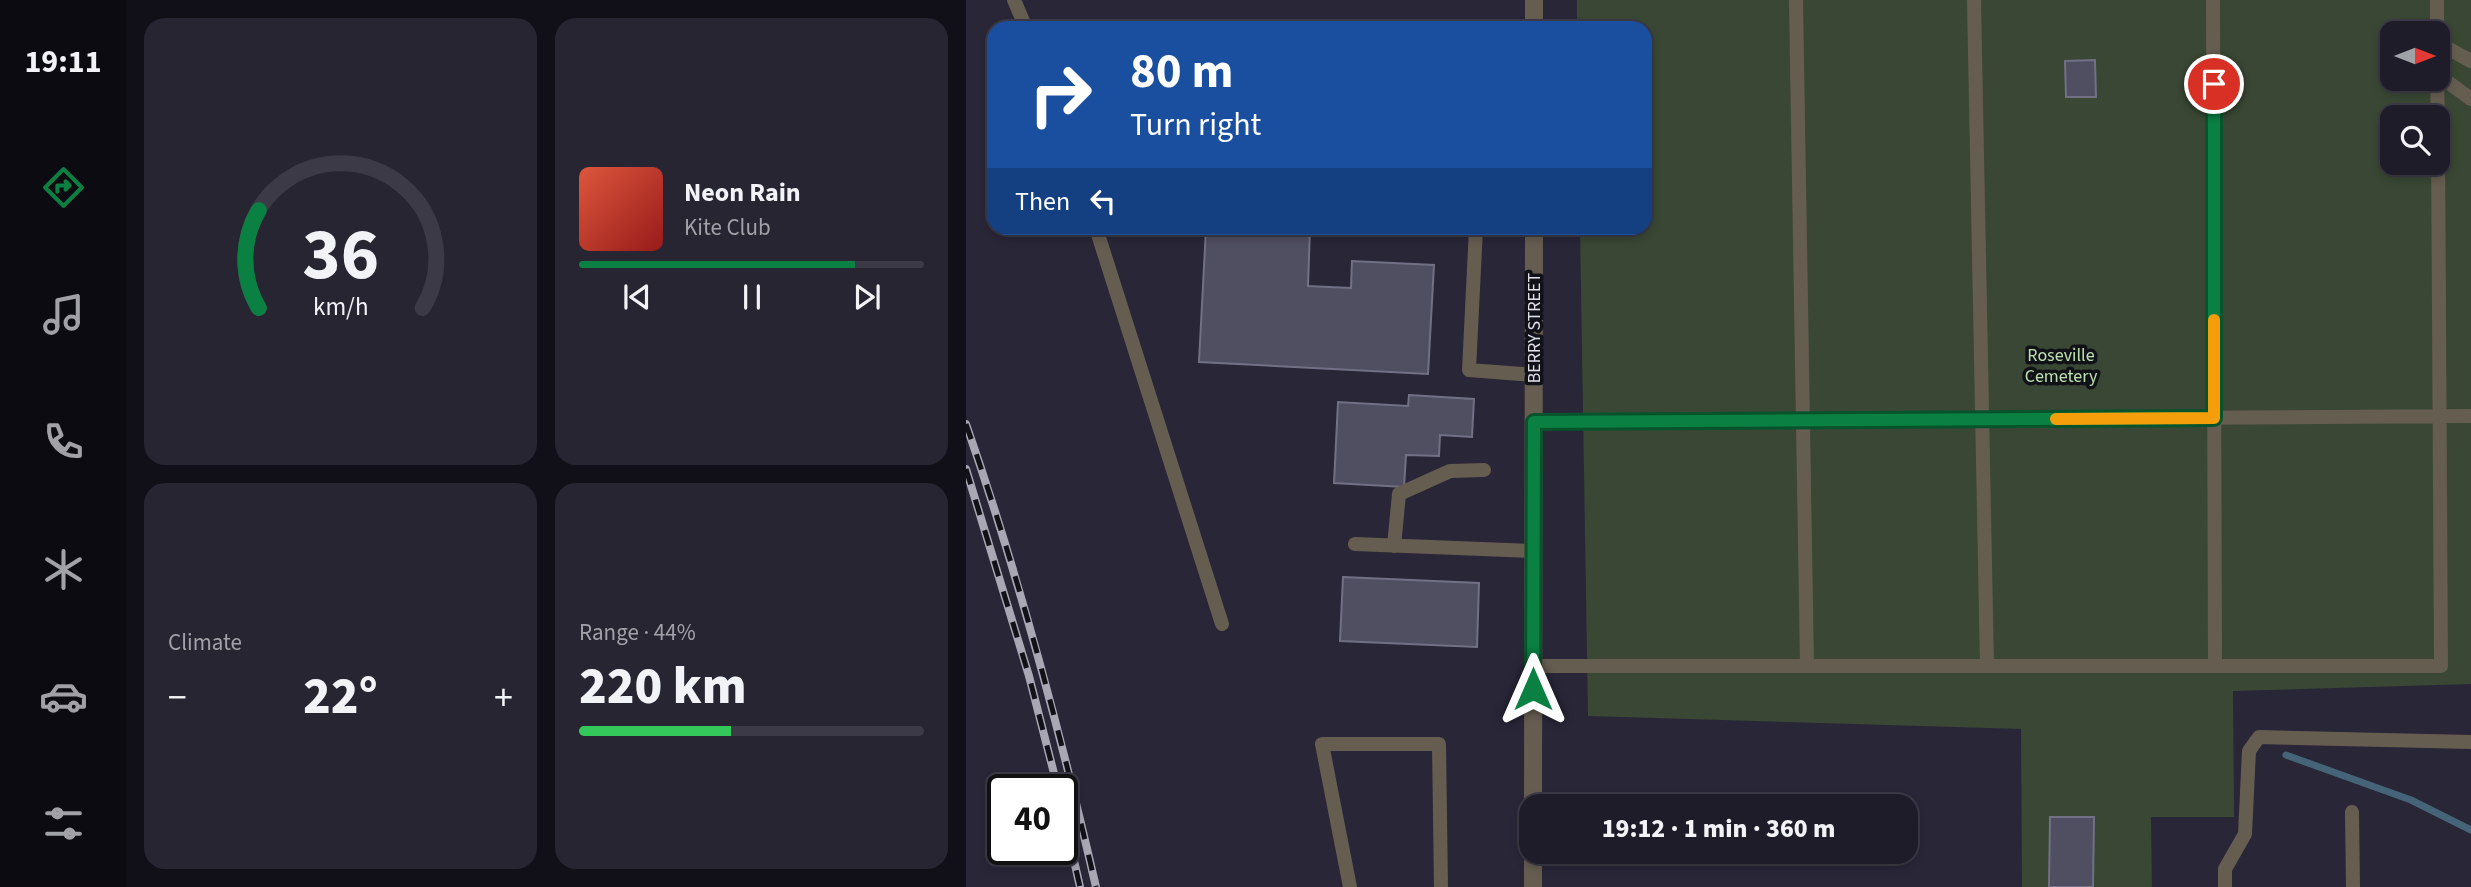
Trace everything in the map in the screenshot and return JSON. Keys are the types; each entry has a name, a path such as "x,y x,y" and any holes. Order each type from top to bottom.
{"street":[{"path":"1532,21 1534,0"},
{"name":"BERRY STREET","path":"1533,794 1534,235"},
{"path":"1533,864 1533,887"}],"lane":[{"path":"1014,0 1023,21"},
{"path":"1796,0 1807,666"},
{"path":"1974,0 1987,666"},
{"path":"2213,0 2215,666"},
{"path":"2437,0 2437,21"},
{"path":"2450,50 2471,61"},
{"path":"2450,85 2471,99"},
{"path":"1533,666 2441,667 2438,175"},
{"path":"1098,235 1222,624"},
{"path":"1476,235 1469,370 1534,374"},
{"path":"1534,422 2471,416"},
{"path":"1394,546 1399,494 1450,471 1484,470"},
{"path":"1355,544 1534,551"},
{"path":"2225,887 2225,869 2245,834 2249,751 2259,737 2471,742"},
{"path":"1350,887 1322,744 1438,744 1441,887"},
{"path":"2352,812 2353,887"}],"green space":[{"name":"Roseville Cemetery","path":"1577,0 2471,0 2471,684 2233,691 2234,817 2151,817 2152,887 2022,887 2021,729 1588,716 1580,235 1652,235 1652,21 1577,21"}],"building":[{"path":"2095,60 2096,97 2066,97 2065,61"},
{"path":"1206,235 1310,235 1308,286 1351,288 1352,261 1434,265 1428,374 1199,362"},
{"path":"1409,395 1474,399 1472,437 1440,435 1439,456 1406,455 1404,487 1334,483 1338,402 1408,406"},
{"path":"1343,577 1479,583 1477,647 1340,641"},
{"path":"2050,817 2094,817 2093,887 2049,887"}],"waterway":[{"path":"2286,755 2411,800 2471,830"}],"railway":[{"path":"966,424 1004,539 1037,654 1096,887"},
{"path":"966,469 1029,676 1054,774"},
{"path":"1075,865 1080,887"}],"slow traffic":[{"path":"2056,419 2214,418 2214,320"}],"route":[{"path":"1533,689 1534,422 2214,418 2214,84"}]}
